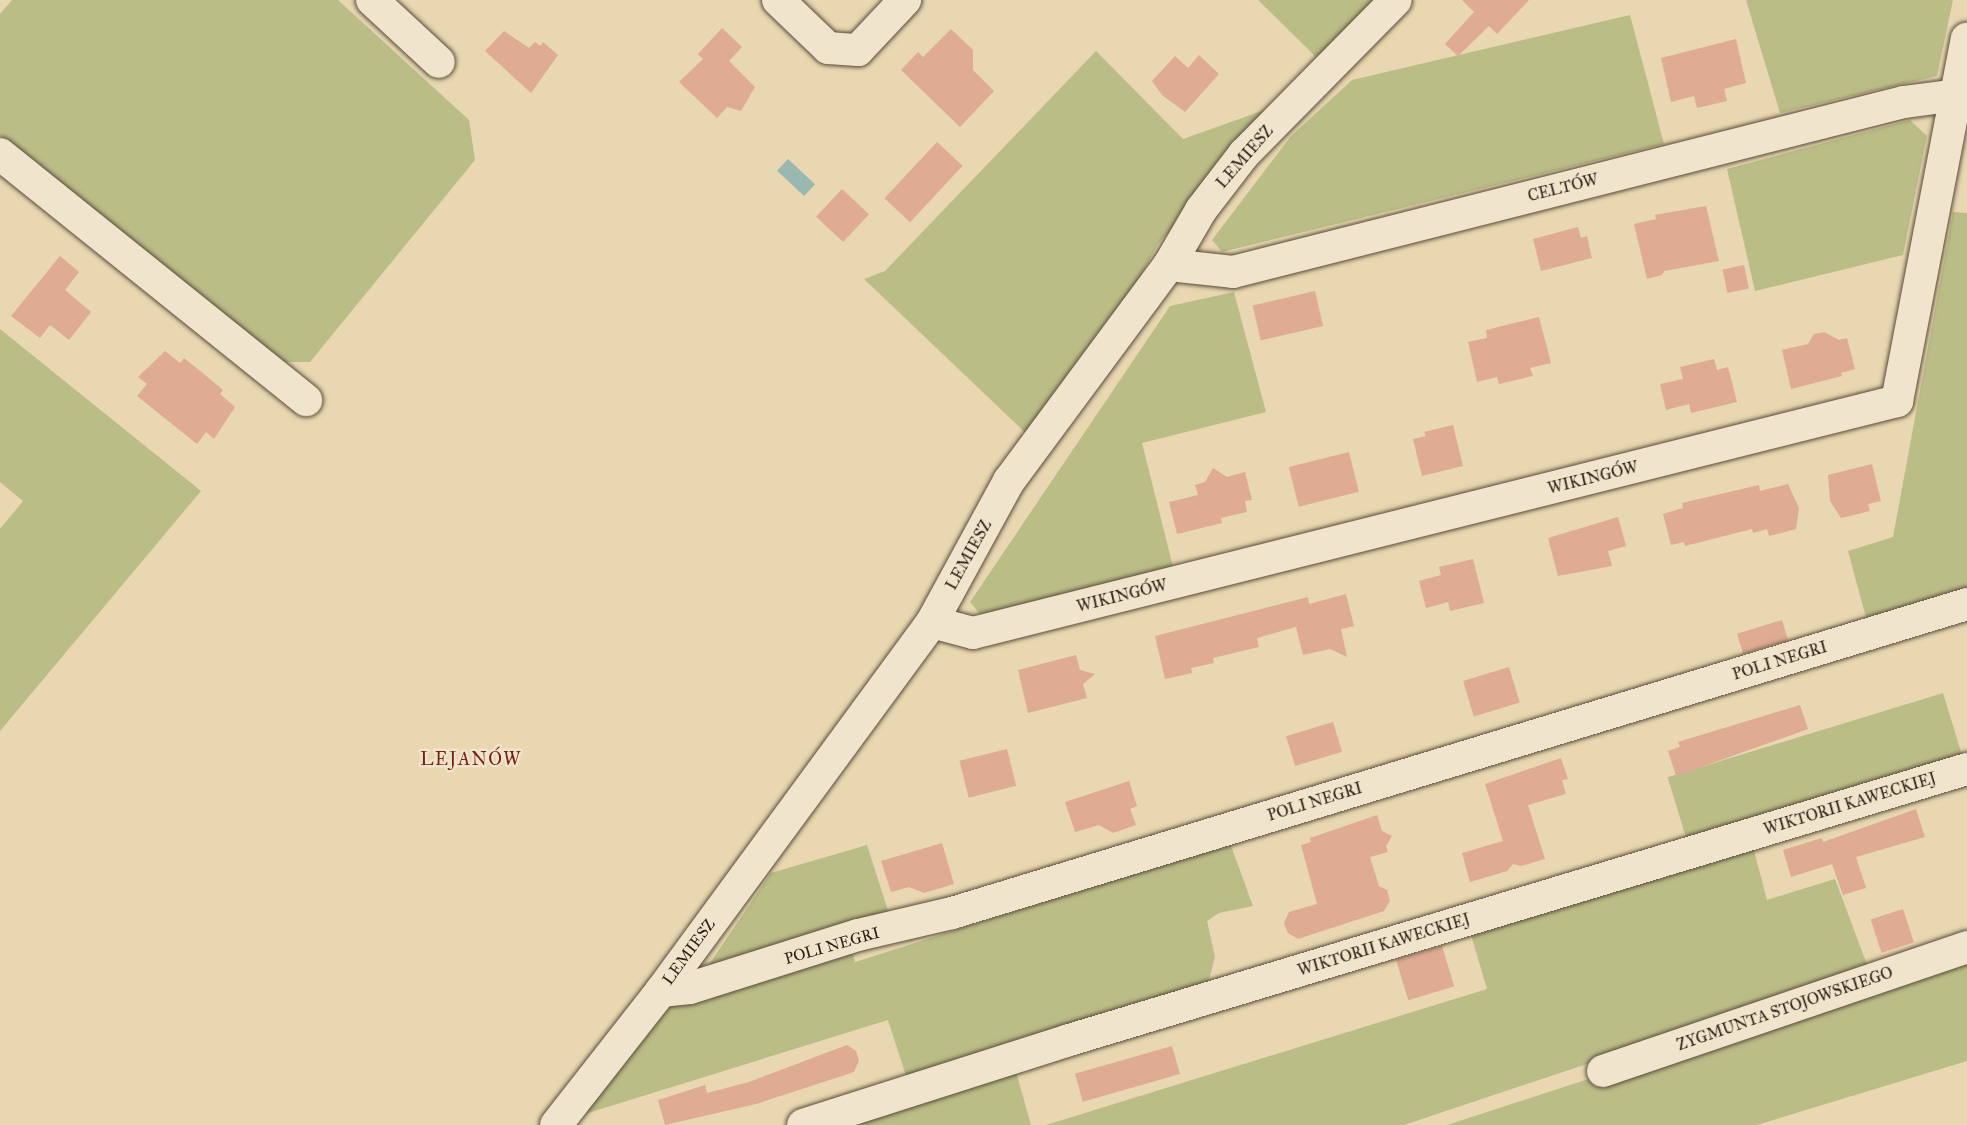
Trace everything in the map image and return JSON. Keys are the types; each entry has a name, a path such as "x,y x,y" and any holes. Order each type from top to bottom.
{"street":[{"path":"372,0 439,62"},
{"path":"778,0 828,48 858,50 905,0"},
{"name":"LEMIESZ","path":"556,1125 661,991 932,622 1009,481 1169,266 1202,210 1244,154 1396,0"},
{"name":"WIKINGÓW","path":"932,622 973,633 1897,401 1967,39"},
{"name":"CELTÓW","path":"1169,266 1233,272 1904,102 1958,95"},
{"path":"0,154 306,400"},
{"name":"POLI NEGRI","path":"661,991 690,988 858,935 952,913 1967,604"},
{"name":"WIKTORII KAWECKIEJ","path":"803,1125 1066,1041 1967,769"},
{"name":"ZYGMUNTA STOJOWSKIEGO","path":"1603,1071 1967,947"}],"green space":[{"path":"12,0 338,0 469,120 475,160 310,362 281,362 0,135 0,14"},
{"path":"1258,0 1379,0 1321,62"},
{"path":"1746,0 1953,0 1937,76 1780,113"},
{"path":"1630,15 1664,144 1222,252 1212,240 1291,136 1352,80"},
{"path":"1096,51 1183,139 1281,104 1158,244 1120,313 1034,441 864,279 885,271"},
{"path":"1910,120 1927,136 1903,255 1755,291 1727,169"},
{"path":"1953,212 1967,213 1967,594 1868,625 1848,551 1893,537"},
{"path":"1234,292 1266,412 1142,443 1173,567 980,614 970,602 1170,306"},
{"path":"0,329 201,491 0,731 0,529 23,501 0,482"},
{"path":"1943,693 1963,759 1688,843 1668,777"},
{"path":"1230,843 1253,906 1219,913 1207,921 1215,957 1209,980 1196,991 908,1082 888,1020 572,1118 661,1003 853,953 855,962"},
{"path":"1752,843 1767,900 1835,879 1869,970 1404,1125 1046,1125 1487,989 1468,925"},
{"path":"867,845 891,920 706,969 771,873"},
{"path":"1967,956 1967,1061 1757,1125 1447,1125"},
{"path":"1016,1072 1031,1125 835,1125"}],"water":[{"path":"788,159 815,184 804,196 777,171"}],"building":[{"path":"1462,0 1529,0 1497,34 1489,26 1458,56 1445,44 1474,12"},
{"path":"722,28 742,47 729,61 755,87 741,111 727,107 717,118 679,82 703,59 698,54"},
{"path":"951,29 973,50 973,70 994,91 960,127 901,70 918,52 923,57"},
{"path":"504,31 529,48 535,42 540,46 543,42 558,55 531,93 485,51"},
{"path":"1736,39 1746,83 1724,89 1727,101 1697,108 1694,96 1671,102 1661,58"},
{"path":"1199,55 1219,74 1185,112 1162,95 1152,81 1175,56 1188,68"},
{"path":"937,142 963,166 910,222 884,198"},
{"path":"842,189 869,214 843,242 816,217"},
{"path":"1706,206 1719,261 1664,271 1662,275 1647,279 1634,224 1656,219 1655,215"},
{"path":"1578,227 1581,238 1587,236 1592,258 1541,271 1533,239"},
{"path":"60,256 79,272 65,290 91,312 69,340 50,325 40,338 11,316"},
{"path":"1744,265 1749,288 1727,293 1722,270"},
{"path":"1315,291 1323,326 1261,340 1253,305"},
{"path":"1539,317 1551,363 1530,368 1533,376 1499,384 1497,377 1477,382 1468,342 1487,338 1486,330"},
{"path":"1824,332 1839,340 1847,338 1855,369 1841,373 1842,376 1791,389 1782,350 1808,344 1814,334"},
{"path":"165,351 180,363 184,358 223,390 220,394 235,407 214,439 206,432 197,444 137,396 147,384 138,377"},
{"path":"1714,359 1717,370 1728,367 1737,402 1691,413 1689,404 1666,410 1660,384 1683,379 1680,367"},
{"path":"1453,425 1463,466 1422,476 1413,439 1426,436 1424,432"},
{"path":"1349,452 1359,492 1299,507 1289,467"},
{"path":"1872,464 1881,501 1868,504 1870,511 1841,518 1830,501 1828,475"},
{"path":"1213,468 1227,477 1245,472 1252,500 1245,501 1247,512 1221,518 1222,523 1177,534 1169,502 1198,495 1195,485 1205,482"},
{"path":"1788,484 1799,508 1796,529 1769,536 1767,529 1753,533 1752,529 1685,546 1684,542 1671,545 1663,514 1683,508 1682,503 1759,485 1760,491"},
{"path":"1618,517 1626,546 1608,551 1612,566 1558,576 1548,538"},
{"path":"1473,559 1484,603 1450,611 1448,602 1426,608 1419,581 1441,575 1439,567"},
{"path":"1346,594 1354,626 1341,629 1347,657 1330,649 1303,655 1296,627 1257,638 1259,647 1213,658 1214,663 1191,668 1192,673 1165,679 1155,636 1308,597 1309,604"},
{"path":"1782,620 1788,640 1743,654 1737,634"},
{"path":"1076,655 1080,670 1095,674 1083,684 1087,698 1028,713 1018,670"},
{"path":"1509,667 1520,702 1474,716 1463,681"},
{"path":"1800,705 1808,729 1676,776 1668,751 1680,747 1678,742"},
{"path":"1333,722 1342,752 1295,766 1286,736"},
{"path":"1007,749 1016,786 969,798 959,761"},
{"path":"1561,758 1568,779 1562,780 1566,794 1528,805 1545,859 1521,866 1513,864 1507,871 1470,882 1462,853 1503,841 1485,784"},
{"path":"1129,781 1137,806 1130,809 1136,825 1113,833 1099,825 1075,832 1065,802"},
{"path":"1916,809 1925,837 1856,857 1866,888 1843,895 1832,864 1791,877 1783,850 1822,838 1823,842"},
{"path":"1377,815 1382,831 1392,836 1386,846 1388,852 1370,857 1379,886 1387,890 1390,901 1384,911 1298,939 1288,933 1284,923 1289,912 1317,904 1301,845 1311,842 1310,838"},
{"path":"942,843 954,884 924,893 909,887 891,892 881,861"},
{"path":"1903,909 1914,942 1881,953 1871,920"},
{"path":"1442,946 1454,986 1408,1000 1396,960"},
{"path":"847,1045 856,1051 859,1061 854,1072 756,1104 665,1125 658,1100 705,1085 707,1093 749,1082"},
{"path":"1172,1046 1180,1074 1083,1102 1075,1074"}],"district":[{"name":"LEJANÓW","path":"471,759"}]}
